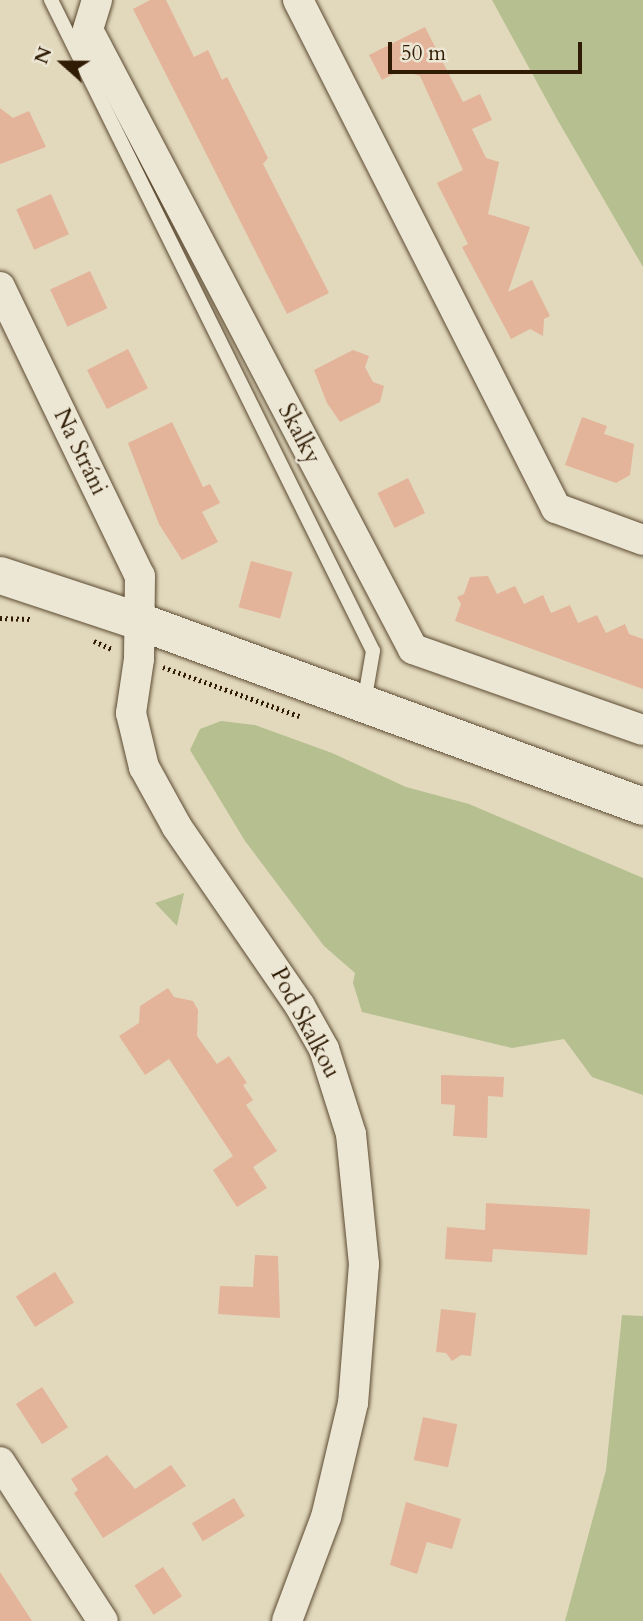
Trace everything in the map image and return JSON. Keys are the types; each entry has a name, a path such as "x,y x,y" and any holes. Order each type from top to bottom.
{"street":[{"name":"Skalky","path":"97,0 88,30 414,649 643,730"},
{"path":"298,0 556,508 643,540"},
{"name":"Na Stráni","path":"0,287 140,576 139,621"},
{"path":"0,575 139,621 643,806"},
{"name":"Pod Skalkou","path":"139,621 131,713 144,767 177,827 278,969 324,1049 342,1098 358,1171 364,1264 353,1403 326,1517 287,1621"},
{"path":"0,1462 103,1621"}],"lane":[{"path":"51,0 373,651 364,704"}],"green space":[{"path":"492,0 643,0 643,267 557,119"},
{"path":"221,721 255,725 332,753 406,787 469,804 643,878 643,1095 592,1077 564,1039 512,1048 362,1012 353,983 355,973 324,946 245,841 190,750 200,729"},
{"path":"184,893 177,926 155,903"},
{"path":"622,1315 643,1316 643,1621 565,1621 606,1470"}],"building":[{"path":"150,0 166,0 194,57 208,50 222,80 227,77 268,158 263,164 329,293 287,314 133,9"},
{"path":"425,27 463,102 480,94 492,120 472,129 486,158 499,162 488,214 530,227 508,292 532,280 550,316 544,319 543,336 530,329 511,339 462,247 468,244 437,183 463,170 420,76 401,70 382,80 369,55"},
{"path":"0,108 13,118 29,111 46,147 0,164"},
{"path":"51,194 69,234 34,250 16,209"},
{"path":"90,271 107,308 67,327 50,290"},
{"path":"128,349 148,388 107,409 87,370"},
{"path":"353,350 369,356 365,367 373,382 384,386 380,402 340,422 327,403 314,370"},
{"path":"582,417 607,426 604,434 634,444 630,475 616,483 565,465"},
{"path":"172,422 203,487 210,484 220,503 202,512 218,542 182,560 159,524 128,443"},
{"path":"408,478 425,513 395,528 377,493"},
{"path":"251,561 293,572 280,618 239,607"},
{"path":"488,576 497,594 515,586 524,604 543,595 551,613 570,605 578,623 597,615 606,633 625,624 629,634 643,639 643,689 455,621 461,604 457,597 464,594 470,577"},
{"path":"168,988 174,997 193,1001 198,1010 197,1036 217,1064 229,1056 247,1083 243,1085 253,1100 246,1105 277,1151 253,1167 267,1188 237,1207 213,1170 233,1156 169,1059 145,1075 119,1036 139,1023 140,1006"},
{"path":"441,1075 504,1077 503,1097 488,1096 487,1138 453,1136 455,1105 441,1104"},
{"path":"486,1203 590,1209 587,1255 493,1249 492,1262 445,1259 447,1227 485,1230"},
{"path":"255,1255 278,1256 280,1318 218,1314 220,1286 253,1287"},
{"path":"55,1272 74,1303 35,1327 16,1296"},
{"path":"441,1309 476,1313 471,1356 461,1355 452,1361 446,1353 436,1352"},
{"path":"42,1387 68,1427 42,1444 16,1404"},
{"path":"423,1417 457,1424 448,1467 414,1460"},
{"path":"107,1455 135,1489 171,1465 186,1486 103,1538 74,1493 78,1490 71,1479"},
{"path":"234,1498 245,1516 203,1541 192,1523"},
{"path":"406,1502 461,1519 452,1549 427,1542 417,1574 390,1565"},
{"path":"163,1567 182,1596 154,1615 134,1586"},
{"path":"0,1572 32,1621 0,1621"}]}
